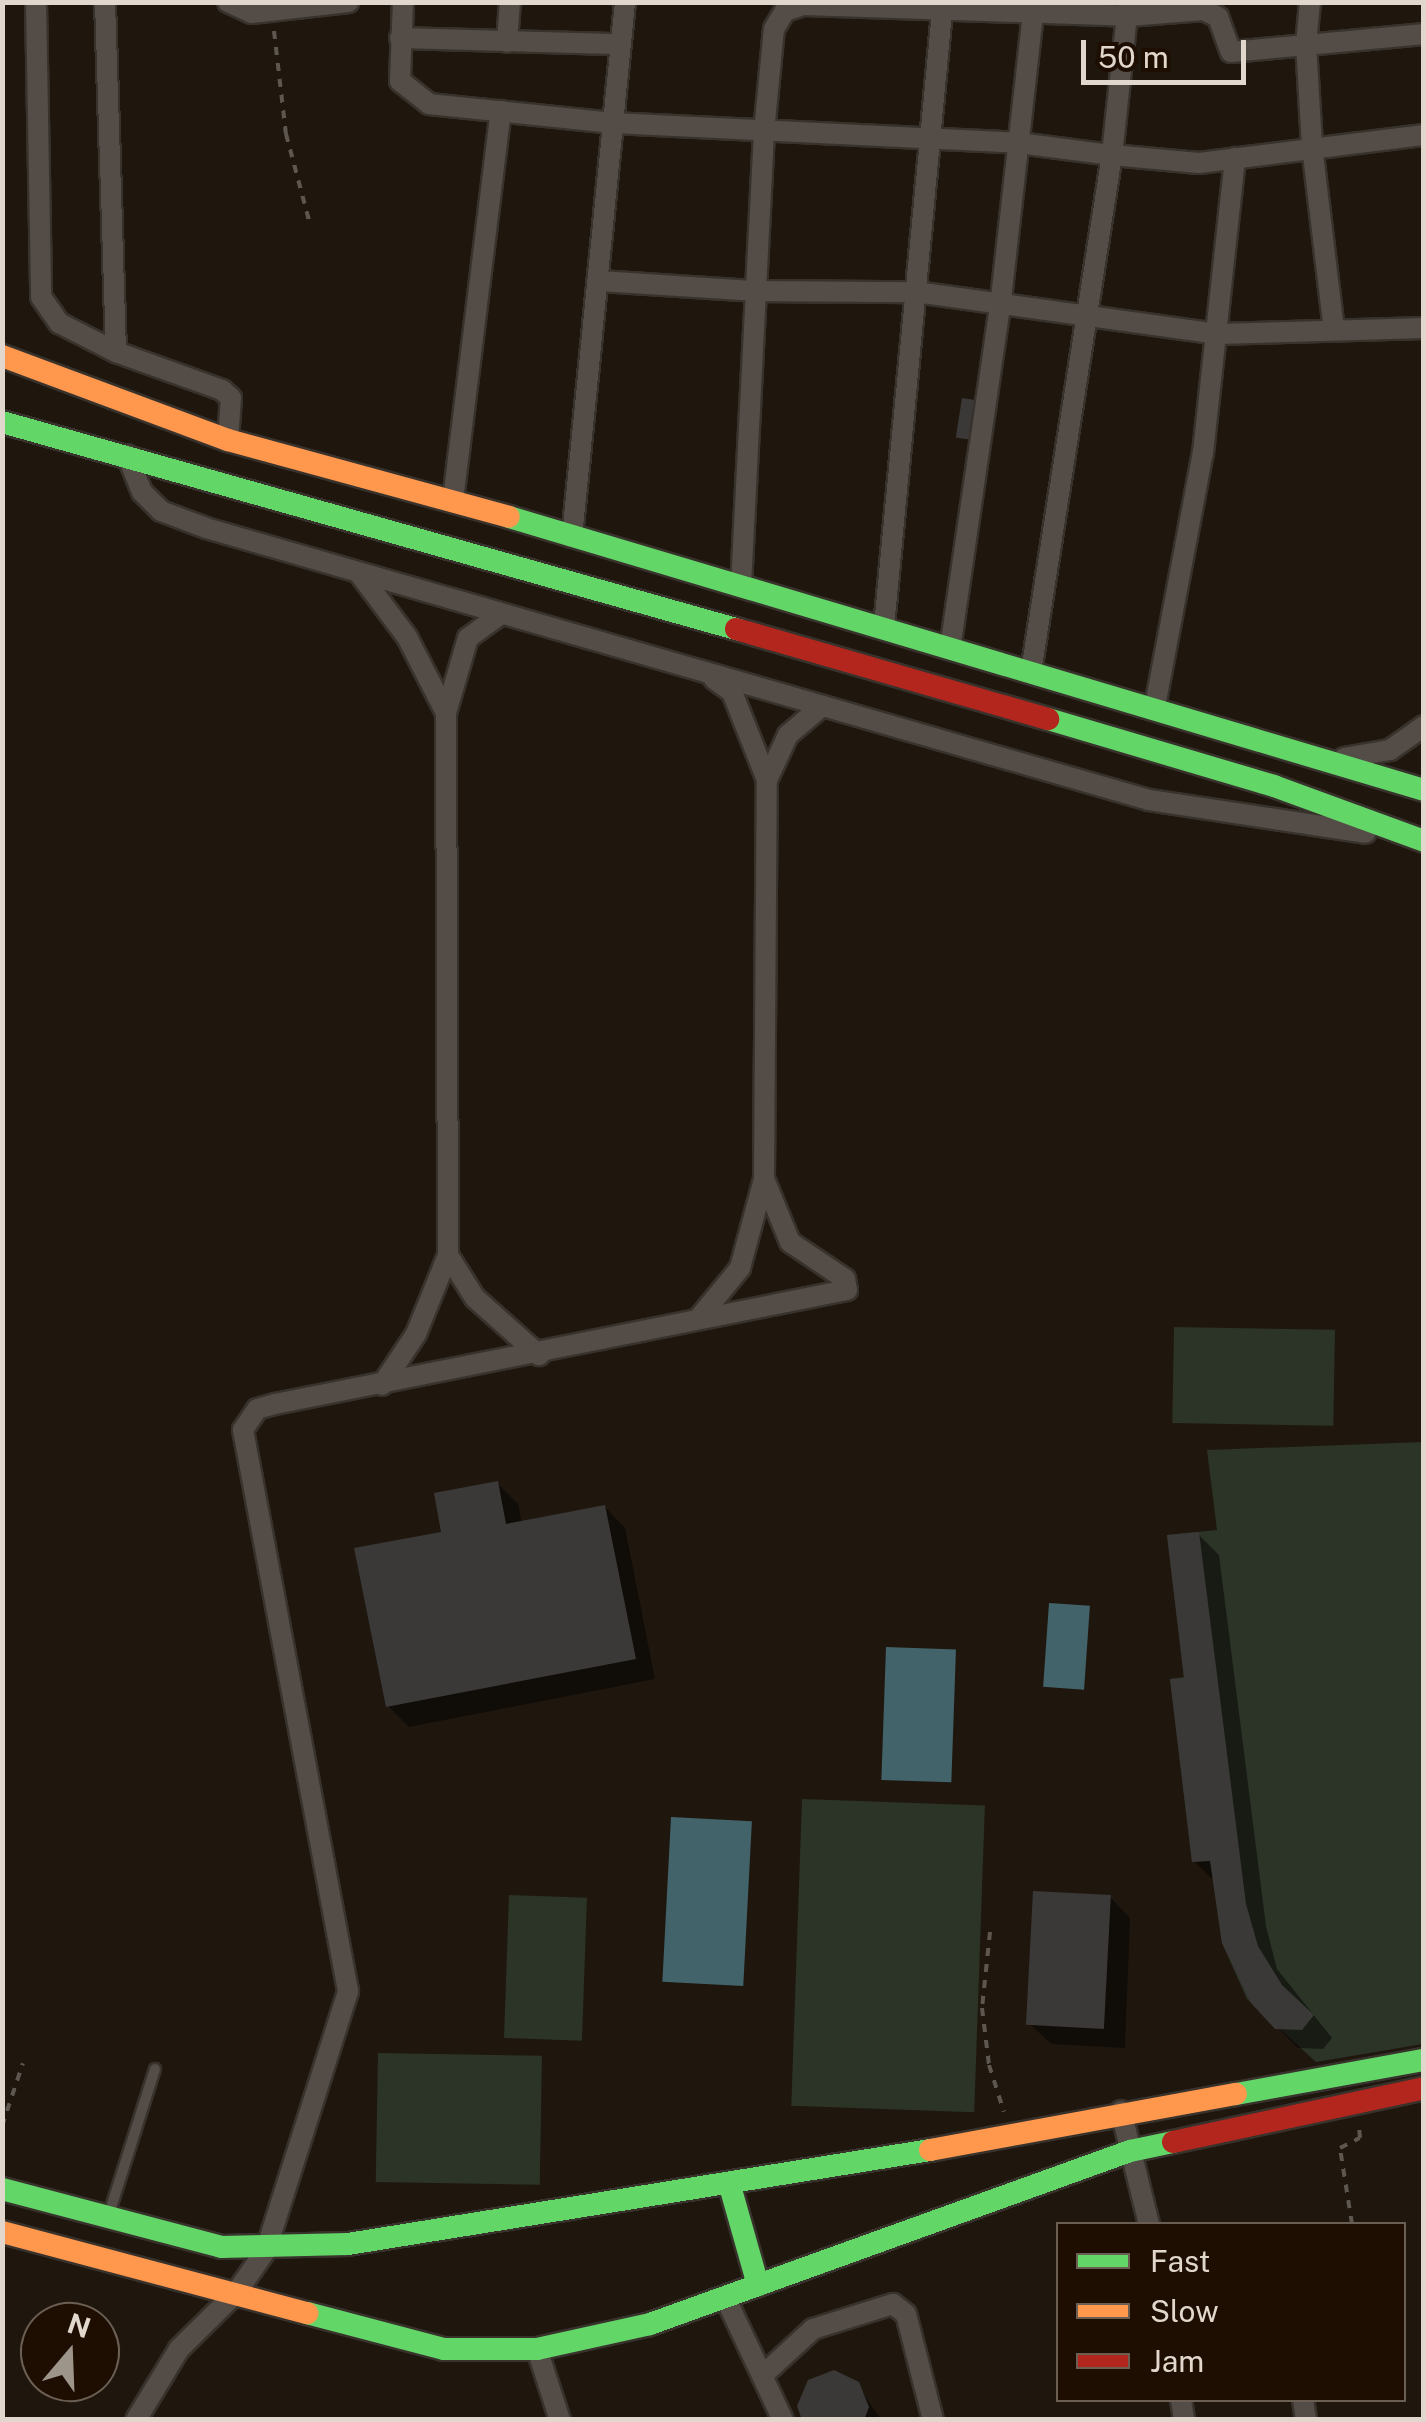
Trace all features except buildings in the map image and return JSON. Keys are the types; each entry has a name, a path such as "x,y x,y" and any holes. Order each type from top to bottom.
{"main road":[{"path":"2,356 49,370 228,440 453,500 1289,746 1424,790"},
{"path":"38,412 49,370"},
{"path":"2,422 38,412 126,451 1274,786 1413,839"},
{"path":"498,558 507,517"},
{"path":"1274,786 1289,746"},
{"path":"2,2190 221,2247 266,2250 448,2234 1424,2060"},
{"path":"2,2232 444,2349 537,2349 596,2340 758,2286 1130,2150 1424,2088"},
{"path":"730,2186 758,2286"}],"street":[{"path":"36,2 41,297 59,322 116,352 222,390 232,398 228,440"},
{"path":"106,2 116,352"},
{"path":"228,2 241,13 348,2"},
{"path":"403,2 400,82 417,100 501,112 612,123 1019,144 1176,162 1424,135"},
{"path":"507,42 510,2"},
{"path":"572,537 625,2"},
{"path":"1310,2 1306,44 1312,146 1334,330"},
{"path":"741,586 764,132 774,29 786,11 804,5 1210,12 1218,17 1231,52 1424,34"},
{"path":"884,627 943,6"},
{"path":"950,649 1001,300 1033,8"},
{"path":"1031,672 1112,155 1128,9"},
{"path":"400,38 621,44"},
{"path":"453,500 501,112"},
{"path":"1155,706 1188,546 1219,334 1235,158"},
{"path":"600,281 753,291 916,292 1001,300 1219,334 1424,328"},
{"path":"126,451 142,492 161,511 498,616 1149,800 1413,839"},
{"path":"359,573 408,637 446,713"},
{"path":"382,1385 416,1334 448,1254 446,713 468,638 498,616"},
{"path":"700,670 732,692 767,780 764,1179 740,1268 700,1318"},
{"path":"767,780 788,735 822,706"},
{"path":"1331,760 1390,750 1424,726"},
{"path":"136,2420 179,2349 236,2294 266,2250 340,2027 348,1964 242,1437 257,1410 848,1288 790,1242 764,1179"},
{"path":"448,1254 475,1298 538,1354"},
{"path":"1121,2111 1148,2222"},
{"path":"725,2297 783,2420"},
{"path":"763,2375 813,2329 892,2304 906,2314 933,2420"},
{"path":"537,2349 560,2420"}],"lane":[{"path":"107,2220 156,2069"}],"path":[{"path":"272,12 286,134 310,224"},
{"path":"990,1932 982,2008 988,2065 1010,2131"},
{"path":"2,2126 23,2063"},
{"path":"1352,2222 1340,2148 1360,2138 1357,2102"}],"green space":[{"path":"1174,1327 1335,1330 1333,1426 1172,1423"},
{"path":"1423,1442 1423,2044 1316,2062 1247,1999 1222,1943 1210,1861 1192,1862 1170,1679 1184,1677 1167,1535 1217,1530 1207,1450"},
{"path":"802,1799 985,1805 974,2112 791,2106"},
{"path":"509,1895 587,1898 582,2041 504,2038"},
{"path":"378,2053 542,2056 540,2185 376,2182"}],"water":[{"path":"1049,1603 1090,1606 1084,1690 1043,1687"},
{"path":"886,1647 956,1649 951,1782 881,1780"},
{"path":"671,1817 752,1821 743,1986 662,1982"}],"traffic: fast":[{"path":"2,422 736,629"},
{"path":"509,517 1424,790"},
{"path":"1048,719 1274,786 1424,841"},
{"path":"1236,2094 1424,2060"},
{"path":"307,2313 444,2349 537,2349 650,2324 1130,2151 1173,2142"},
{"path":"2,2189 221,2247 348,2244 930,2150"},
{"path":"730,2186 758,2285"}],"traffic: slow":[{"path":"2,356 228,440 509,517"},
{"path":"930,2150 1236,2094"},
{"path":"2,2232 307,2313"}],"traffic: jam":[{"path":"736,629 1048,719"},
{"path":"1173,2142 1424,2088"}]}
